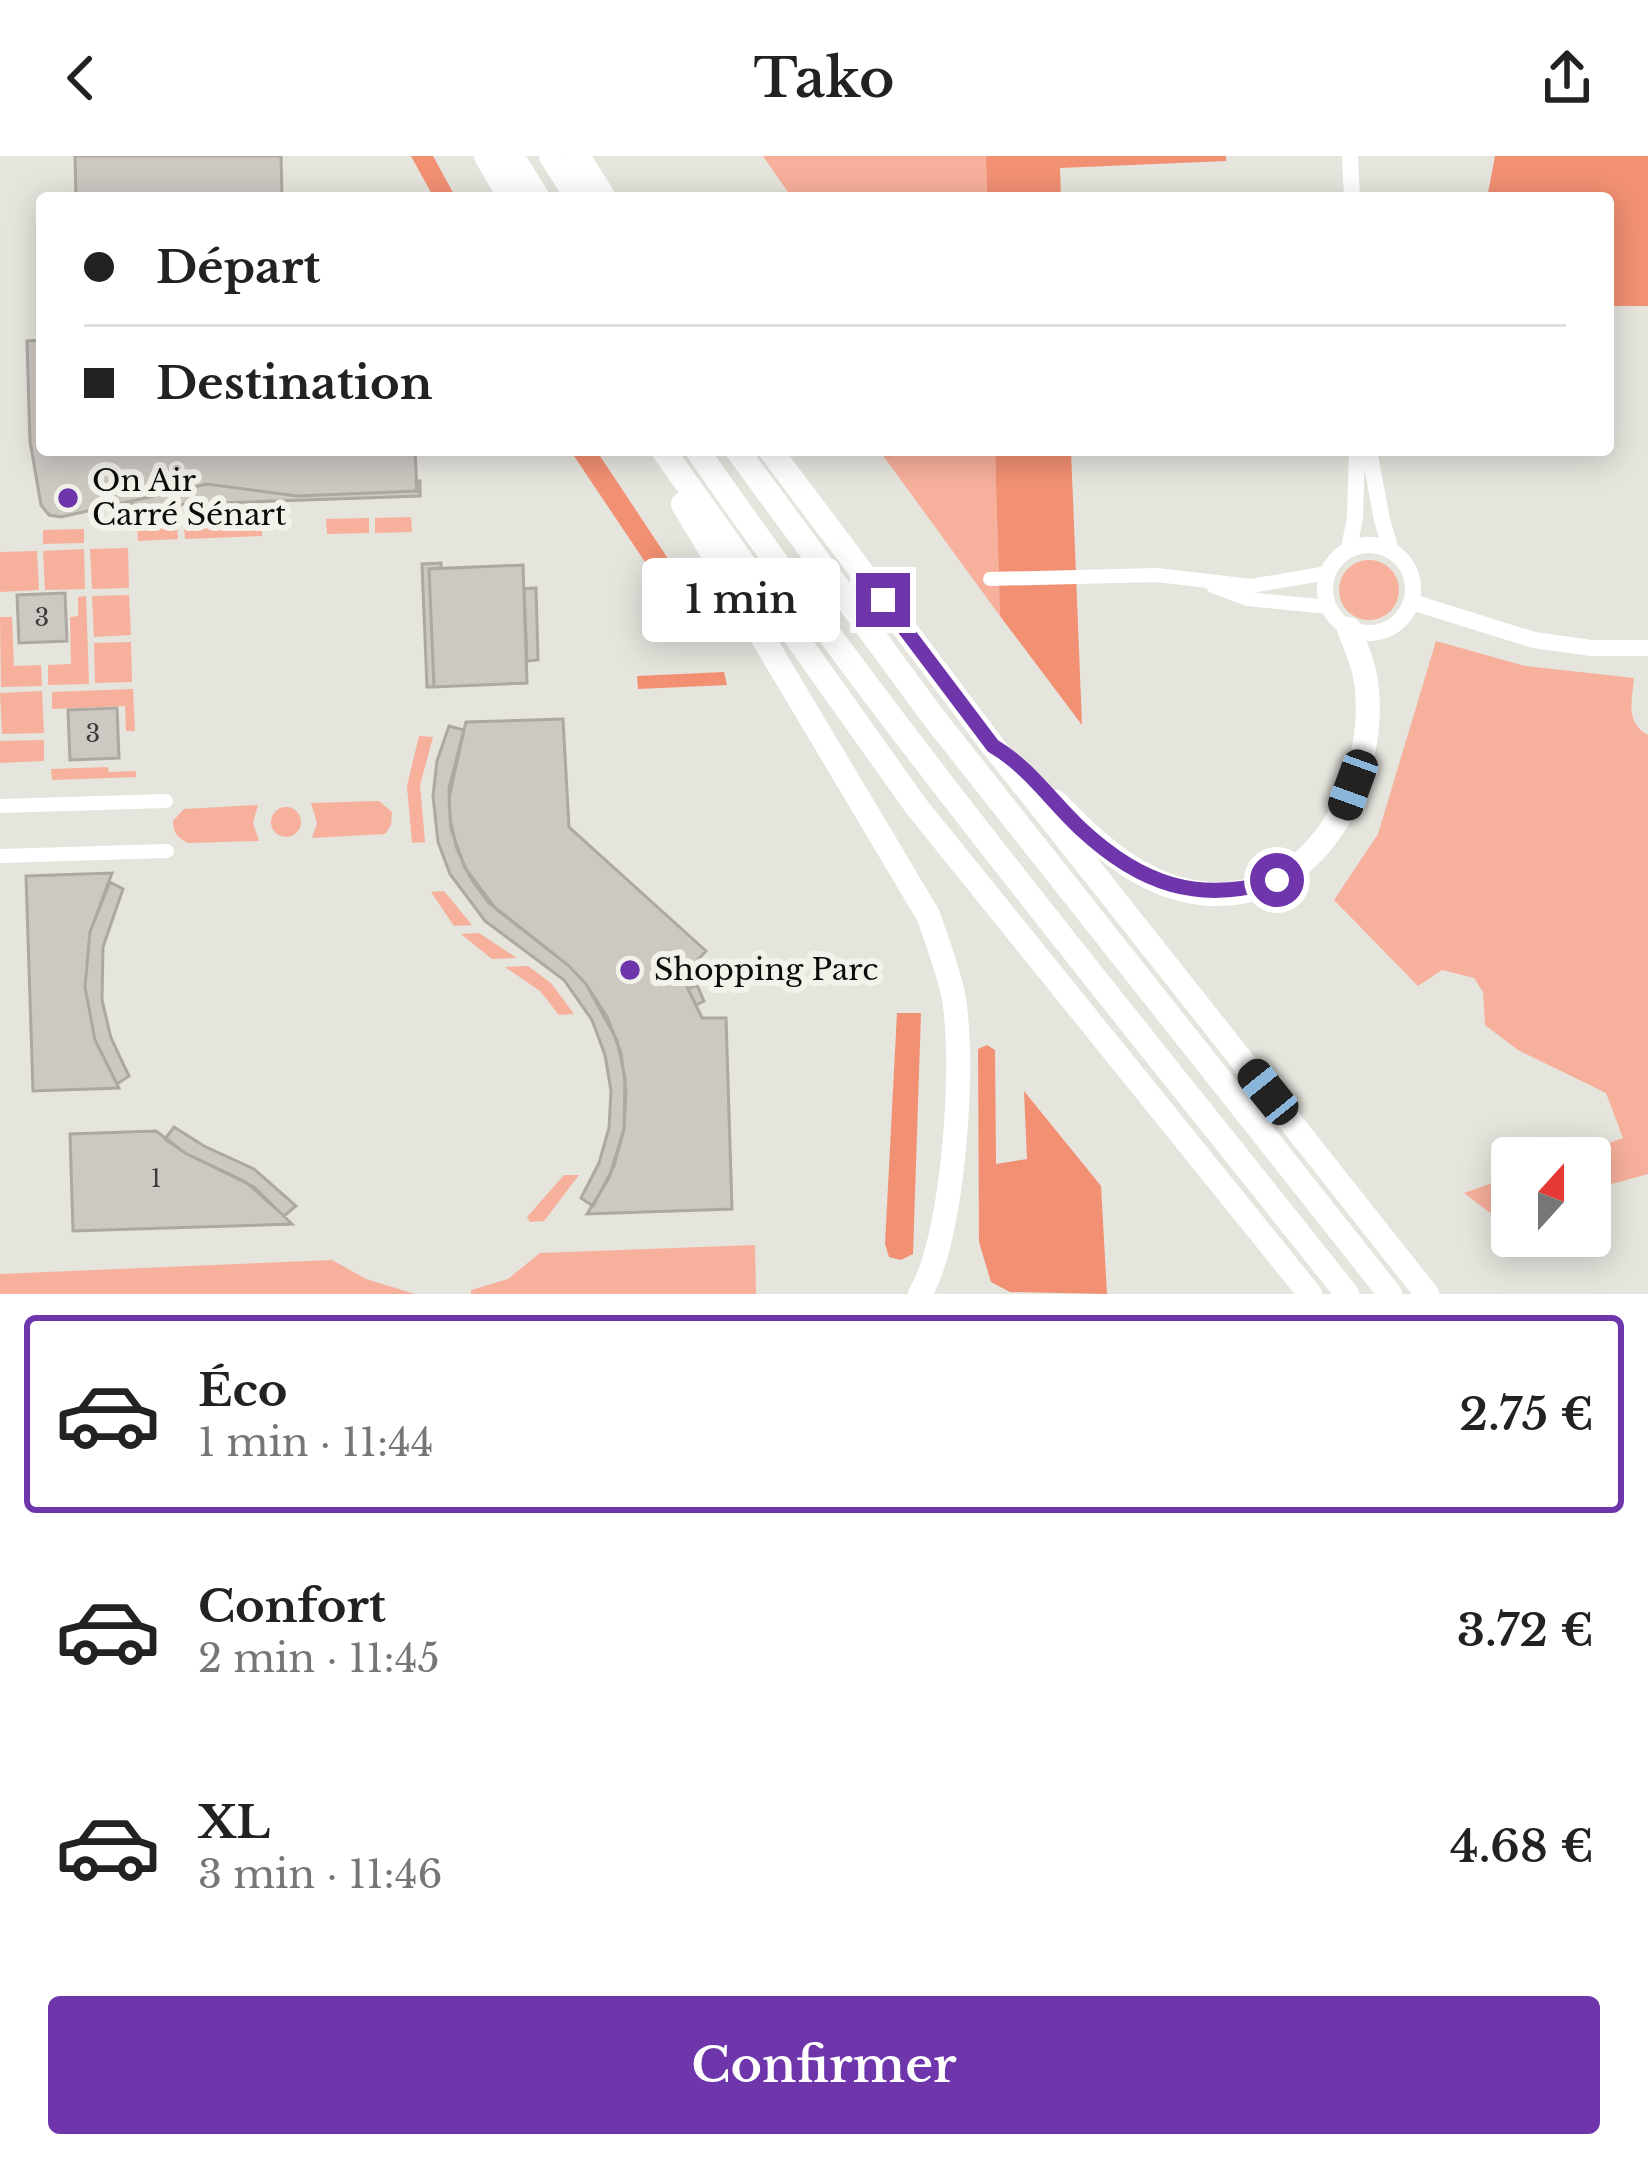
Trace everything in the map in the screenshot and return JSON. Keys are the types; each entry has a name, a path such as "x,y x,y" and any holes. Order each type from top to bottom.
{"highway":[{"path":"486,156 507,192"},
{"path":"512,156 534,192"},
{"path":"551,156 573,192"},
{"path":"578,156 600,192"},
{"path":"666,456 680,498 928,915 941,952 953,996 958,1079 937,1253 920,1294"},
{"path":"667,456 916,806 1310,1294"},
{"path":"701,456 910,740 1347,1294"},
{"path":"740,456 934,718 1390,1294"},
{"path":"775,456 993,746 1427,1294"},
{"path":"993,746 1018,760 1081,829 1147,876 1185,890 1246,890 1297,868 1325,842 1343,814 1362,749 1368,698 1349,629"},
{"path":"1405,1265 1439,1294"}],"street":[{"path":"1350,156 1352,192"},
{"path":"1357,456 1355,517 1348,549 1327,573 1324,584 1328,607 1349,629 1364,634 1394,626 1412,602 1411,573 1391,550 1371,456"},
{"path":"1348,549 1378,545 1391,550"},
{"path":"990,579 1157,575 1251,586 1327,573"},
{"path":"1208,583 1247,599 1328,607"},
{"path":"1412,602 1534,640 1591,648 1648,647"},
{"path":"0,806 166,801"},
{"path":"0,856 167,851"}],"shaded area":[{"path":"411,156 433,156 453,192 431,192"},
{"path":"763,156 986,156 987,192 788,192"},
{"path":"986,156 1226,156 1226,161 1060,168 1061,192 987,192"},
{"path":"1495,156 1648,156 1648,306 1614,306 1614,192 1488,192"},
{"path":"574,456 600,456 710,622 692,632"},
{"path":"883,456 995,456 1000,616"},
{"path":"995,456 1071,456 1082,725 1000,616"},
{"path":"411,517 412,532 375,533 375,518"},
{"path":"369,518 369,533 327,534 326,519"},
{"path":"262,522 262,536 185,539 184,525"},
{"path":"177,526 178,539 138,541 137,527"},
{"path":"84,529 84,543 43,544 43,530"},
{"path":"128,548 129,588 92,589 90,549"},
{"path":"84,549 85,589 45,590 43,551"},
{"path":"37,551 39,590 0,592 0,552"},
{"path":"1369,560 1390,569 1399,590 1390,611 1369,620 1348,611 1339,590 1348,569"},
{"path":"129,595 131,635 94,637 92,596"},
{"path":"86,596 89,684 48,685 48,665 71,664 70,617 78,616 78,597"},
{"path":"0,617 12,617 14,666 41,665 42,686 1,687"},
{"path":"1436,641 1525,666 1634,678 1633,718 1648,735 1648,1174 1611,1184 1611,1142 1623,1138 1606,1093 1518,1050 1485,1025 1483,992 1474,978 1442,970 1418,986 1334,900 1378,834"},
{"path":"131,642 132,682 95,683 94,643"},
{"path":"724,672 727,685 638,689 637,676"},
{"path":"133,689 135,731 126,731 125,706 52,709 52,692"},
{"path":"42,691 44,733 2,734 0,693"},
{"path":"419,736 433,737 420,785 425,842 412,843 407,786"},
{"path":"44,740 44,761 0,763 0,741"},
{"path":"108,767 109,772 136,771 136,777 52,780 51,769"},
{"path":"379,801 392,812 385,834 312,838 317,823 311,803"},
{"path":"258,805 253,823 259,841 189,843 174,829 173,821 184,809"},
{"path":"286,807 297,811 301,822 297,833 286,837 275,833 271,822 275,811"},
{"path":"444,891 472,925 454,926 431,892"},
{"path":"479,933 517,958 492,959 461,934"},
{"path":"528,966 551,983 574,1014 559,1015 540,991 505,967"},
{"path":"897,1013 921,1013 913,1254 901,1260 889,1257 885,1244"},
{"path":"987,1045 995,1050 996,1164 1027,1159 1024,1091 1101,1186 1107,1294 1010,1292 991,1282 979,1242 978,1049"},
{"path":"564,1175 579,1175 544,1221 530,1222 527,1217"},
{"path":"1491,1183 1491,1213 1464,1193"},
{"path":"755,1245 756,1294 471,1294 471,1290 508,1279 540,1253"},
{"path":"332,1260 366,1279 415,1294 0,1294 0,1274"}],"building":[{"path":"75,156 281,156 282,192 76,192"},
{"path":"36,340 36,456 415,456 417,491 297,496 207,484 61,517 49,515 41,505 30,441 27,341"},
{"path":"416,481 420,481 420,496 132,506 132,501 207,484 297,496 417,491"},
{"path":"441,563 441,568 429,569 434,687 427,687 422,564"},
{"path":"523,565 527,683 434,687 429,569"},
{"path":"536,588 538,660 527,661 524,589"},
{"path":"65,593 67,641 19,643 17,595"},
{"path":"117,708 119,758 70,760 68,710"},
{"name":"Shopping Parc","path":"563,719 569,827 706,951 682,976 702,1018 726,1018 732,1209 587,1214 609,1178 624,1129 625,1078 617,1040 586,984 488,902 457,849 449,788 466,722"},
{"path":"449,726 464,730 449,798 451,829 465,868 496,909 586,984 607,1017 621,1053 624,1129 614,1166 593,1206 581,1198 599,1163 609,1128 611,1091 605,1055 592,1020 564,980 485,921 450,874 438,842 433,796 437,761"},
{"path":"112,873 90,932 85,987 95,1040 119,1088 33,1091 26,876"},
{"path":"110,882 123,889 103,947 102,1000 111,1038 129,1076 117,1084 95,1040 85,987 90,932"},
{"path":"697,985 704,1001 696,1005 688,989"},
{"path":"174,1127 254,1169 296,1206 284,1216 246,1182 185,1153 165,1139"},
{"path":"156,1131 185,1153 254,1187 292,1224 73,1231 70,1134"}],"place":[{"name":"On Air Carré Sénart","path":"68,498"},
{"name":"Shopping Parc","path":"630,970"}],"route":[{"path":"883,600 993,746 1018,760 1081,829 1112,854 1147,876 1185,890 1246,890 1277,880"}]}
